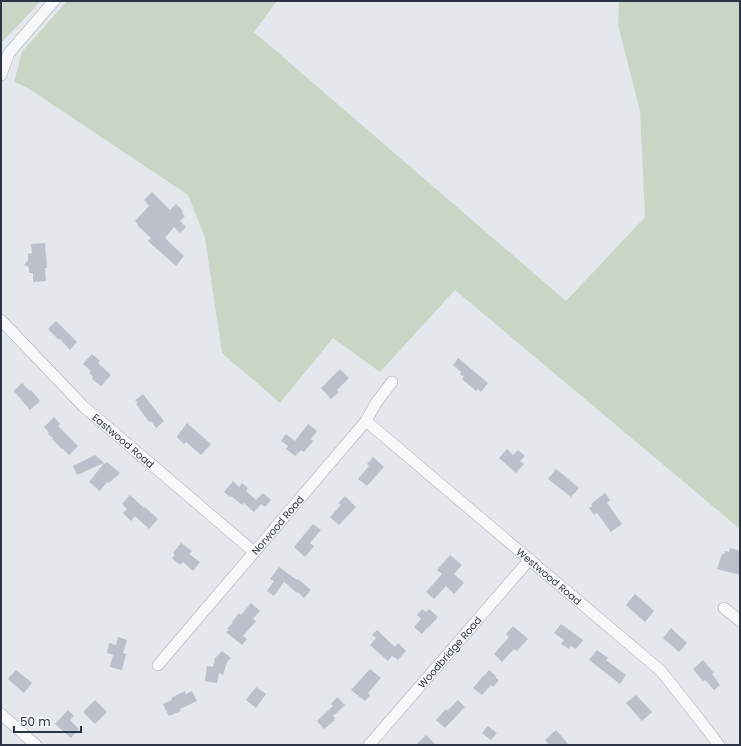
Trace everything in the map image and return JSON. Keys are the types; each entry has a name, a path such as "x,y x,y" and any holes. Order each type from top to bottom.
{"street":[{"path":"1,75 9,53 54,1"},
{"name":"Eastwood Road","path":"1,320 83,406 254,552"},
{"name":"Norwood Road","path":"158,665 366,421 376,403 392,382"},
{"name":"Westwood Road","path":"366,421 661,671 718,745"},
{"name":"Woodbridge Road","path":"369,745 530,559"},
{"path":"724,608 740,621"},
{"path":"1,714 36,745"}],"green space":[{"path":"1,1 41,1 1,43"},
{"path":"67,1 277,1 254,32 566,301 645,217 640,111 618,25 619,1 740,1 740,529 455,290 380,372 333,338 280,403 222,353 205,238 188,195 28,88 14,82 22,52"}],"building":[{"path":"152,192 170,210 176,204 183,211 182,213 185,216 180,221 186,227 180,233 174,227 165,238 184,256 176,266 148,241 151,238 137,225 138,224 135,221 149,206 144,200"},
{"path":"45,243 47,268 45,268 46,281 33,282 33,273 29,273 29,267 24,265 28,260 28,254 32,253 31,244"},
{"path":"56,321 77,342 70,350 48,329"},
{"path":"92,354 100,361 98,363 111,375 101,386 92,379 93,377 89,373 91,371 83,364"},
{"path":"458,358 488,383 481,392 478,389 476,391 462,379 464,377 460,374 461,372 453,365"},
{"path":"340,369 349,378 337,390 339,392 331,399 321,388"},
{"path":"22,383 30,391 31,390 40,401 30,410 14,391"},
{"path":"143,394 164,421 156,428 151,421 149,422 136,404 138,403 135,400"},
{"path":"54,417 60,424 58,426 78,446 69,455 52,439 53,438 48,434 49,433 44,427"},
{"path":"187,423 211,444 201,455 186,442 184,444 177,437"},
{"path":"308,424 317,431 311,439 313,441 304,452 301,450 295,456 286,449 288,446 281,441 286,434 295,441"},
{"path":"507,449 513,455 518,450 525,456 520,461 524,464 516,473 499,458"},
{"path":"95,455 104,463 77,475 73,466"},
{"path":"373,457 384,467 367,486 358,479 369,466 367,464"},
{"path":"107,462 120,473 109,483 107,482 100,491 89,482 104,463 105,464"},
{"path":"556,469 579,488 571,497 548,479"},
{"path":"233,481 239,487 242,483 248,488 246,491 256,500 263,493 271,500 265,507 261,504 254,512 244,503 242,505 224,492"},
{"path":"605,493 610,500 607,503 622,524 611,532 597,513 594,515 589,508 592,506 591,504"},
{"path":"130,495 158,519 149,529 135,516 131,521 123,513 127,509 122,504"},
{"path":"345,496 356,507 339,525 330,517 341,505 338,503"},
{"path":"313,524 321,530 310,543 314,546 305,557 294,547"},
{"path":"181,543 192,551 189,554 200,562 193,571 183,562 180,565 172,558 175,555 173,553"},
{"path":"730,548 740,551 740,575 717,569 722,554 724,554 725,551 729,552"},
{"path":"450,555 462,565 454,574 464,583 454,594 446,586 434,599 426,592 442,574 437,570"},
{"path":"279,567 297,580 298,579 311,590 304,598 284,582 274,596 267,591 274,581 270,579"},
{"path":"635,594 654,611 645,622 626,605"},
{"path":"251,603 260,611 253,619 256,621 243,636 247,639 242,645 226,632 229,630 227,629 239,613 241,615"},
{"path":"422,609 426,612 429,609 438,617 422,634 414,627 421,619 417,615"},
{"path":"561,624 583,640 576,649 571,646 569,649 561,644 564,640 554,633"},
{"path":"513,626 528,639 517,651 514,649 502,662 494,654 509,637 506,634"},
{"path":"671,628 687,643 679,652 663,638"},
{"path":"377,630 395,647 398,643 406,651 398,660 392,656 388,661 370,645 376,638 372,635"},
{"path":"118,637 127,640 123,653 126,654 122,670 110,667 113,655 107,653 109,643 116,645"},
{"path":"597,650 608,658 606,660 626,675 620,684 589,660"},
{"path":"222,651 231,658 227,662 223,675 219,673 217,683 205,681 207,666 213,667 215,658"},
{"path":"703,660 714,673 712,674 720,685 714,690 705,680 703,681 693,669"},
{"path":"370,669 381,678 368,693 370,695 365,701 351,690"},
{"path":"16,670 32,683 24,693 8,679"},
{"path":"489,670 499,680 493,687 491,685 482,695 473,688"},
{"path":"256,687 266,694 256,708 246,700"},
{"path":"185,691 186,694 192,691 197,701 180,709 181,711 169,716 163,704"},
{"path":"636,695 652,712 642,721 626,703"},
{"path":"337,697 345,705 333,716 335,720 324,729 317,721 333,706 331,704"},
{"path":"95,700 107,712 95,724 83,712"},
{"path":"458,700 465,707 445,728 436,720 446,709 447,711"},
{"path":"68,710 74,716 70,720 79,729 71,738 55,724"},
{"path":"488,726 497,733 491,740 482,733"},
{"path":"556,730 569,745 549,745 545,740"},
{"path":"426,735 436,745 416,745"}]}
